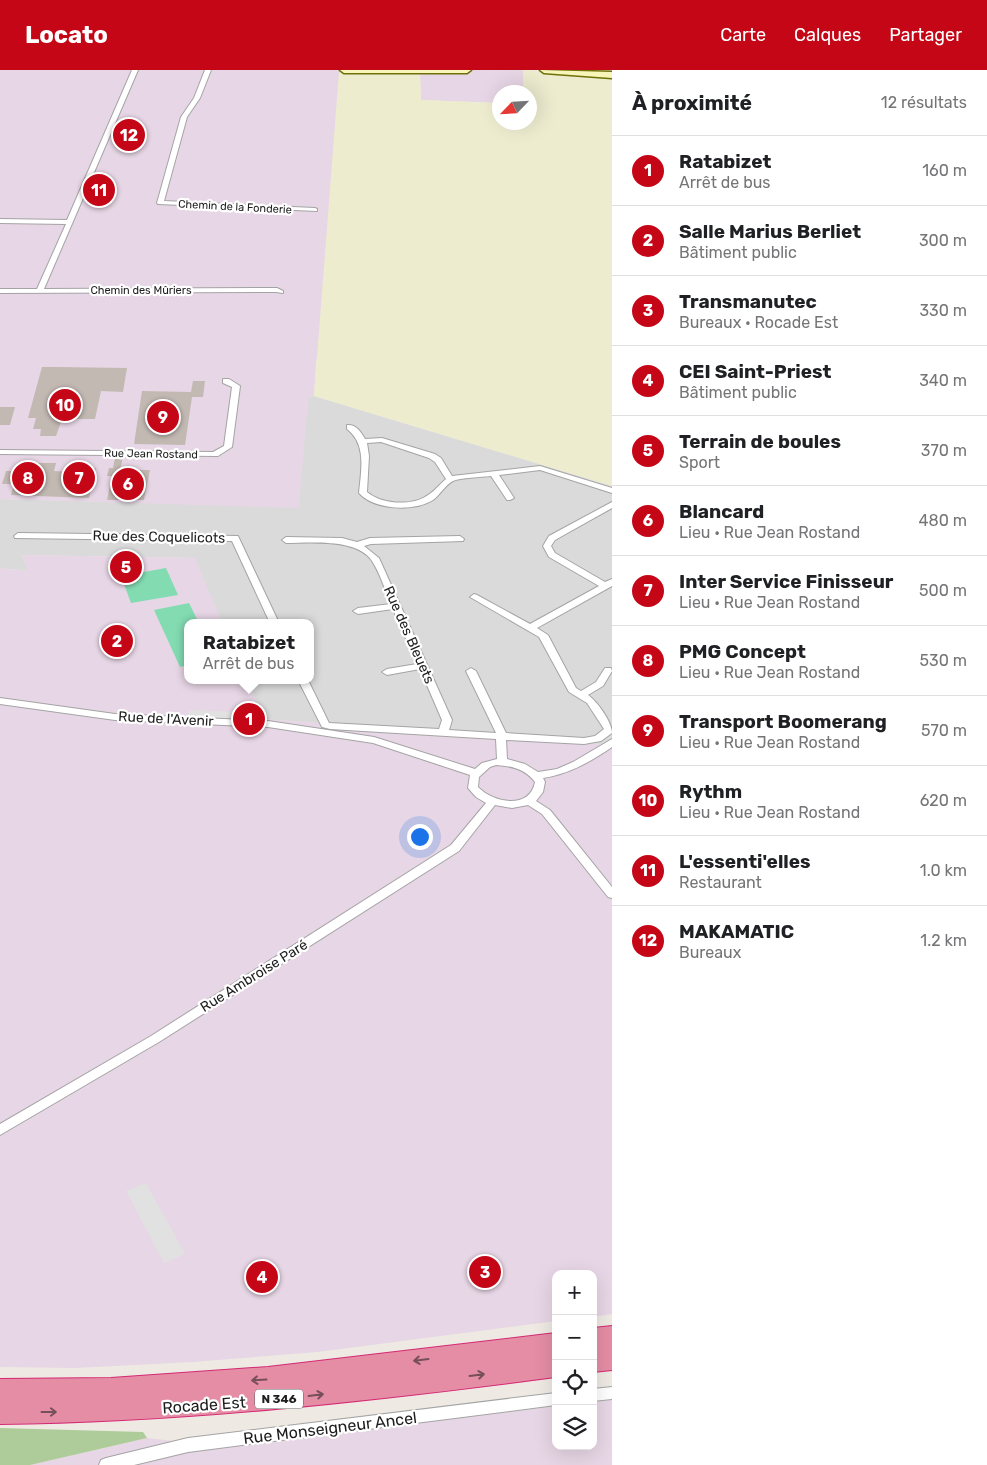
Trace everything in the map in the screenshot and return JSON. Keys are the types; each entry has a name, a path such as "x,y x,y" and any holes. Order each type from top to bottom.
{"highway":[{"path":"597,1339 612,1337"},
{"name":"Rocade Est","path":"0,1391 111,1390 268,1379 552,1344"},
{"path":"597,1360 612,1358"},
{"name":"Rocade Est","path":"0,1412 67,1412 178,1408 283,1398 552,1365"}],"street":[{"path":"40,290 135,70"},
{"name":"Chemin de la Fonderie","path":"208,70 197,98 184,117 160,203 315,210"},
{"path":"344,70 467,70"},
{"path":"544,70 612,75"},
{"path":"0,221 70,222"},
{"name":"Chemin des Mûriers","path":"0,291 277,290 281,292"},
{"name":"Rue Jean Rostand","path":"0,452 215,454 228,446 236,386 226,382"},
{"path":"350,427 359,432 364,441 363,493 373,501 414,504 429,498 450,479 540,468 612,491"},
{"path":"364,441 382,440 432,456 438,460 450,479"},
{"path":"494,474 510,498"},
{"path":"608,584 552,555 546,546 552,538 612,505"},
{"name":"Rue des Coquelicots","path":"18,536 235,538 273,619"},
{"name":"Rue des Bleuets","path":"357,545 370,540 460,539"},
{"name":"Rue des Bleuets","path":"286,540 342,541 357,545 375,558 447,720 442,733"},
{"path":"532,627 608,584"},
{"path":"305,684 325,725 584,741 598,739 609,730 591,701 582,694 572,690 550,644 543,635 532,627 474,597"},
{"path":"358,611 396,606"},
{"path":"387,672 423,666"},
{"path":"582,694 600,684 608,670"},
{"path":"471,671 501,736 502,762"},
{"name":"Rue de l'Avenir","path":"0,701 115,717 268,724 374,740 476,773"},
{"path":"536,776 561,773 576,767 612,742"},
{"path":"502,762 518,764 536,776 540,787 537,792 528,800 514,804 492,802 481,797 473,788 472,782 476,773 486,765 502,762"},
{"path":"528,800 546,812 612,894"},
{"name":"Rue Ambroise Paré","path":"0,1130 155,1039 455,848 492,802"},
{"path":"597,1395 612,1393"},
{"name":"Rue Monseigneur Ancel","path":"106,1465 188,1445 552,1400"}],"shaded area":[{"path":"0,70 526,70 523,71 523,85 492,85 492,103 421,100 420,73 316,361 314,396 308,397 299,508 0,499"},
{"path":"314,396 612,486 612,745 263,719 249,684 314,684 314,619 220,619 194,558 22,555 28,571 0,568 0,499 298,507 308,397"},
{"path":"22,555 195,558 220,619 184,619 184,684 249,684 264,719 612,745 612,1314 597,1316 597,1270 552,1270 552,1322 318,1352 193,1362 75,1368 0,1367 0,568 28,571"},
{"path":"189,710 239,712 242,719 188,717"},
{"path":"146,1183 185,1254 164,1263 126,1191"},
{"path":"612,1400 612,1465 30,1465 147,1438 218,1446 552,1406 552,1450 597,1450 597,1402"}],"green space":[{"path":"523,70 612,77 612,486 314,396 339,72 420,73 421,100 492,103 492,130 537,130 537,85 523,85"},
{"path":"166,568 178,595 131,603 121,576"},
{"path":"189,603 197,619 184,619 184,666 180,667 154,610"},
{"path":"0,1428 143,1432 147,1438 30,1465 0,1465"}],"building":[{"path":"42,367 127,368 123,392 101,391 95,419 62,419 56,436 40,436 41,429 33,429 36,418 28,418"},
{"path":"193,381 205,381 203,397 192,397 185,445 134,444 142,391 191,392"},
{"path":"0,407 15,407 10,425 0,425"},
{"path":"115,457 123,457 120,470 150,470 144,500 107,500 112,476 107,476 109,468 113,468"},
{"path":"32,463 56,463 54,471 78,472 79,468 96,468 89,498 11,495 14,484 2,484 6,471 30,471"}],"place":[{"name":"MAKAMATIC","path":"129,135"},
{"name":"L'essenti'elles","path":"99,190"},
{"name":"Rythm","path":"65,405"},
{"name":"Transport Boomerang","path":"163,417"},
{"name":"PMG Concept","path":"28,478"},
{"name":"Inter Service Finisseur","path":"79,478"},
{"name":"Blancard","path":"128,484"},
{"name":"Terrain de boules","path":"126,567"},
{"name":"Salle Marius Berliet","path":"117,641"},
{"name":"Ratabizet","path":"249,719"},
{"name":"Transmanutec","path":"485,1272"},
{"name":"CEI Saint-Priest","path":"262,1277"}]}
